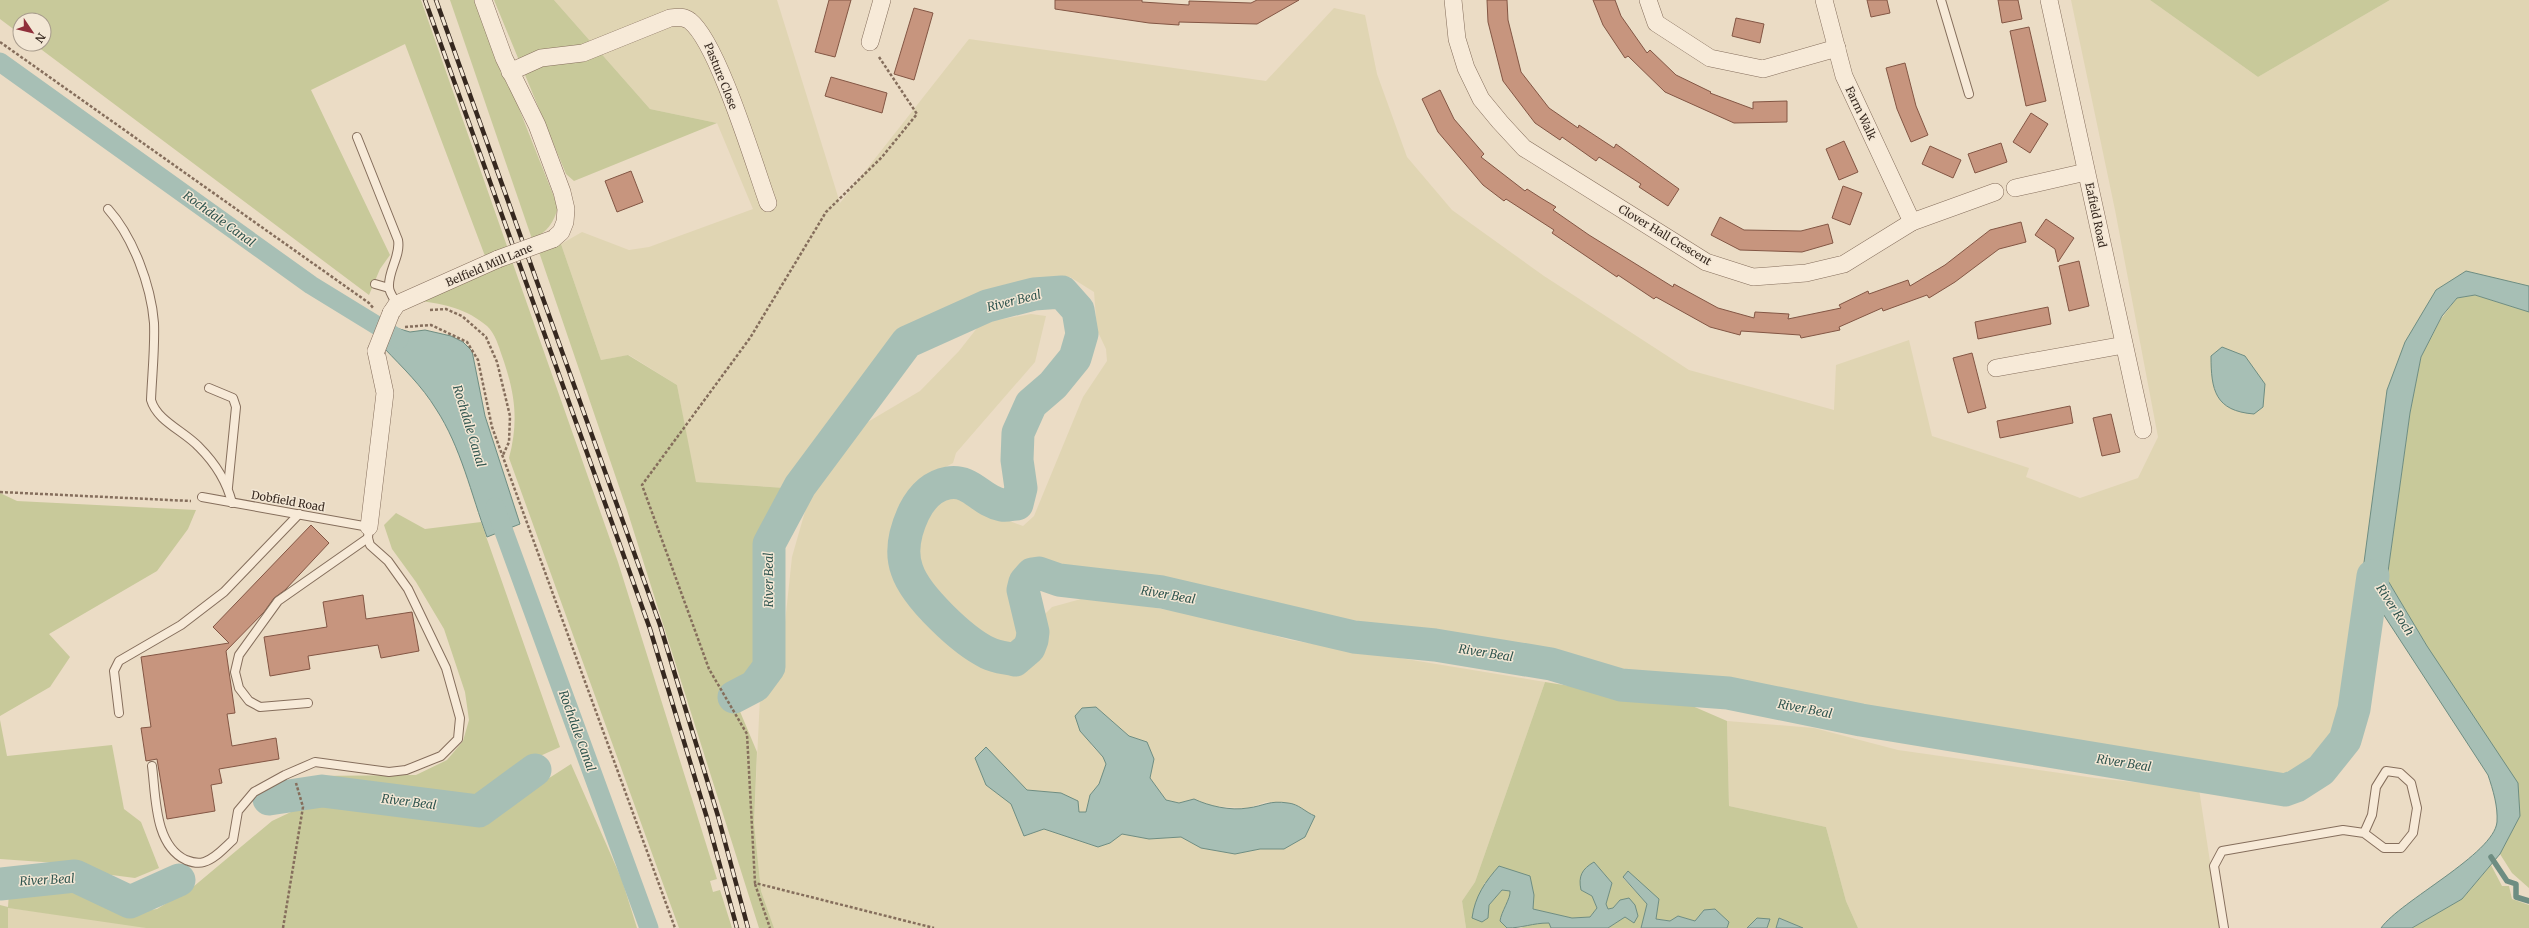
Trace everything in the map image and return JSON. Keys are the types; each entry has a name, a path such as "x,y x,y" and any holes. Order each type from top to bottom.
{"street":[{"name":"Belfield Mill Lane","path":"392,308 498,259 553,239 561,232 565,222 566,209 562,192 537,125 510,72 483,0"},
{"path":"870,42 882,0"},
{"name":"Clover Hall Crescent","path":"1453,0 1457,39 1466,68 1480,99 1524,148 1706,262 1754,277 1806,273 1844,264 1912,222 1995,192"},
{"path":"1648,0 1656,23 1710,58 1763,69 1837,48"},
{"name":"Farm Walk","path":"1824,0 1844,76 1912,222"},
{"name":"Eafield Road","path":"2049,0 2143,430"},
{"name":"Pasture Close","path":"510,72 541,58 584,53 670,18 681,17 689,20 705,37 730,97 768,203"},
{"path":"2015,188 2086,172"},
{"path":"369,532 385,393 376,351 392,308"},
{"path":"1996,368 2124,345"}],"lane":[{"path":"1941,0 1969,94"},
{"path":"357,137 400,248 390,273 389,288 392,308"},
{"path":"108,209 120,223 134,250 150,300 154,323 151,400 154,409 199,447 228,487"},
{"path":"376,284 389,288"},
{"path":"209,388 233,398 236,407 228,487 232,502"},
{"name":"Dobfield Road","path":"202,497 299,514 369,532"},
{"path":"119,713 114,671 119,661 181,625 224,592 299,514"},
{"path":"308,703 260,707 249,701 239,688 235,672 238,655 278,601 369,532"},
{"path":"152,766 159,820 166,841 181,858 191,862 204,862 233,840 238,812 254,792 285,775 315,762 389,772 406,770 425,763 450,749 458,740 460,718 446,668 408,589 388,561 370,545 369,532"},
{"path":"2224,928 2214,866 2222,851 2343,830 2364,833 2384,848 2402,848 2413,833 2416,808 2411,783 2400,773 2386,772 2376,787 2372,815 2364,833"}],"path":[{"path":"0,42 369,303 392,308 409,307 420,310 446,309 462,316 486,337 497,362 510,416 509,442 503,456"},
{"path":"770,928 754,883 747,734 709,669 642,485 750,338 826,212 882,157 917,114 870,42"},
{"path":"402,326 410,328 431,325 467,342 478,360 492,427 675,928"},
{"path":"0,492 190,502 202,497"},
{"path":"283,928 303,807 295,781"},
{"path":"754,883 934,928"}],"shaded area":[{"path":"554,0 777,0 840,203 969,39 1266,81 1334,8 1365,15 1377,74 1407,157 1452,210 1544,276 1689,370 1834,410 1836,365 1909,340 1932,436 2029,468 2026,477 2080,498 2138,478 2158,437 2115,210 2071,0 2150,0 2258,77 2390,0 2529,0 2529,287 2466,271 2387,390 2346,708 2340,724 2319,759 2309,768 2279,779 2256,779 2034,744 1733,689 1627,675 1566,659 1430,639 1357,632 1172,587 1072,575 1045,561 1030,559 1020,567 1014,582 1016,600 1023,627 1020,638 1012,647 1001,646 939,602 912,568 913,535 935,502 948,494 959,496 999,517 1023,526 1034,516 1083,397 1107,361 1106,349 1097,330 1094,292 1070,277 1017,288 916,323 892,344 842,419 786,488 695,482 677,385 629,355 601,360 561,244 582,232 629,250 649,247 753,209 717,123 650,109"},
{"path":"1031,314 1046,316 1035,362 956,453 953,463 927,477 909,493 895,519 889,553 898,587 921,620 993,669 1021,666 1032,659 1041,648 1045,614 1052,607 1081,599 1118,602 1205,616 1290,640 1545,682 1475,882 1462,901 1466,928 774,928 761,891 754,823 760,697 780,669 792,557 808,501 866,423 920,391 959,351 981,323","holes":["1096,707 1129,736 1147,742 1154,759 1150,778 1166,800 1179,803 1194,799 1208,806 1248,808 1266,802 1297,805 1315,816 1284,849 1260,849 1235,854 1201,848 1181,837 1149,839 1122,834 1110,843 1098,847 1044,829 1024,836 1011,803 986,785 975,758 1009,774 1027,790 1061,793 1079,813 1086,812 1090,795 1099,784 1106,764 1103,757 1091,745"]},
{"path":"1727,721 1814,728 1898,750 2095,778 2199,789 2220,928 1858,928 1846,901 1826,827 1729,806"},
{"path":"8,908 132,924 146,928 8,928"}],"green space":[{"path":"0,0 421,0 508,249 485,256 405,44 311,90 390,255 380,269 369,295 45,52 52,52 52,12 12,12 12,28 0,19"},
{"path":"450,0 476,0 558,207 552,222 546,230 542,234 532,239"},
{"path":"494,0 554,0 650,109 717,123 574,181 566,174"},
{"path":"2150,0 2390,0 2258,77"},
{"path":"561,244 601,360 628,355 677,385 696,482 786,488 762,524 755,557 754,616 760,663 757,675 747,683 731,690 757,752 754,823 761,891 774,928 759,928 627,510 539,252"},
{"path":"512,261 618,562 717,879 710,881 713,892 720,890 732,928 679,928 509,458 515,419 513,395 498,344 490,329 472,315 455,308 420,301"},
{"path":"2475,295 2529,312 2529,888 2512,873 2500,854 2520,816 2427,646 2387,579 2410,413 2421,357 2441,319 2457,298"},
{"path":"0,493 17,501 196,510 188,529 157,571 49,634 70,657 50,687 0,716"},
{"path":"396,513 425,529 481,522 560,747 529,761 474,802 309,782 315,776 416,775 447,760 463,741 469,720 465,692 444,629 416,582 392,549 384,525"},
{"path":"1545,682 1595,690 1674,698 1727,721 1729,806 1826,827 1846,901 1858,928 1803,928 1779,918 1776,928 1767,928 1770,919 1747,928 1727,928 1728,922 1704,910 1695,921 1678,916 1670,921 1656,919 1659,899 1623,878 1647,904 1641,928 1608,928 1625,917 1634,922 1638,916 1635,905 1620,900 1613,908 1608,909 1606,904 1612,883 1594,862 1581,890 1592,896 1597,908 1590,917 1572,918 1533,909 1534,895 1484,883 1488,918 1489,905 1502,890 1510,891 1509,898 1500,921 1507,928 1466,928 1462,901 1475,882"},
{"path":"0,720 7,756 112,745 124,809 141,822 159,868 135,878 104,874 71,864 0,859"},
{"path":"571,764 622,880 637,928 146,928 8,908 8,928 0,928 0,905 8,907 9,892 70,890 131,913 157,909 193,887 272,821 312,802 328,801 484,820"},
{"path":"2491,865 2502,886 2509,886 2512,899 2529,905 2529,928 2412,928 2462,899"},
{"path":"1530,923 1549,923 1551,928 1521,928"}],"water":[{"name":"River Roch","path":"2466,271 2529,286 2529,312 2475,295 2457,298 2442,316 2421,357 2410,413 2387,579 2427,646 2518,783 2520,816 2500,854 2462,899 2412,928 2381,928 2391,917 2445,877 2480,848 2492,835 2497,822 2496,804 2488,775 2376,603 2365,582 2363,570 2387,390 2405,342 2436,290"},
{"path":"393,327 410,332 425,330 451,336 463,342 472,351 485,416 520,524 487,537 465,471 445,424 425,393 384,348"},
{"path":"2222,347 2245,356 2265,384 2263,407 2254,414 2241,412 2223,403 2214,389 2211,356"},
{"path":"1096,707 1129,736 1147,742 1154,759 1150,778 1166,800 1179,803 1194,799 1213,806 1234,809 1254,807 1276,802 1292,804 1299,806 1315,816 1305,837 1284,849 1260,849 1235,854 1201,848 1181,837 1149,839 1122,834 1110,843 1098,847 1044,829 1024,836 1011,804 986,785 975,758 986,747 1027,790 1061,793 1078,801 1079,812 1086,812 1090,795 1099,784 1106,764 1103,757 1080,731 1075,716 1082,708"},
{"path":"1594,862 1612,883 1606,904 1608,909 1613,908 1620,900 1629,898 1635,905 1638,916 1634,923 1625,917 1608,928 1551,928 1549,923 1507,928 1500,921 1510,891 1502,890 1489,905 1488,918 1482,922 1472,918 1473,910 1481,890 1499,866 1530,876 1534,895 1533,909 1572,918 1590,917 1597,908 1592,896 1581,890 1580,881 1582,873 1586,867"},
{"path":"1628,871 1659,899 1656,919 1670,921 1678,916 1695,921 1704,910 1715,909 1729,922 1727,928 1641,928 1647,904 1623,877"},
{"path":"1757,918 1770,919 1767,928 1747,928"},
{"path":"1779,918 1803,928 1776,928"}],"building":[{"path":"829,0 851,0 835,57 815,52"},
{"path":"1055,0 1142,0 1142,2 1189,5 1189,1 1251,3 1257,0 1299,0 1257,24 1179,22 1179,25 1149,23 1055,9"},
{"path":"1487,0 1507,0 1508,20 1521,72 1549,108 1578,128 1579,125 1614,148 1616,144 1679,189 1668,206 1639,187 1641,184 1599,157 1596,161 1562,137 1560,140 1535,123 1503,81 1488,22"},
{"path":"1593,0 1615,0 1621,16 1647,53 1650,50 1676,75 1711,92 1710,93 1753,109 1753,102 1787,101 1787,122 1734,123 1665,92 1628,56 1625,58 1603,25"},
{"path":"1867,0 1887,0 1890,13 1871,17"},
{"path":"1998,0 2018,0 2022,19 2002,23"},
{"path":"914,8 933,13 914,80 894,74"},
{"path":"1736,18 1764,24 1760,43 1732,36"},
{"path":"2029,27 2046,101 2026,106 2010,31"},
{"path":"1905,63 1916,106 1928,135 1911,142 1897,109 1886,68"},
{"path":"831,77 887,93 882,113 825,96"},
{"path":"1440,90 1454,119 1484,154 1481,157 1525,191 1527,189 1556,207 1553,210 1589,235 1673,287 1674,284 1718,308 1754,318 1755,312 1789,314 1788,319 1841,308 1839,305 1868,291 1869,294 1908,280 1910,286 1945,265 1990,230 2021,222 2026,242 1999,249 1955,282 1929,298 1927,295 1883,311 1882,308 1839,327 1840,330 1801,338 1800,335 1741,331 1740,335 1710,327 1656,297 1654,299 1618,275 1617,277 1552,233 1554,230 1506,199 1504,201 1483,185 1438,132 1422,99"},
{"path":"2031,113 2048,124 2030,153 2013,142"},
{"path":"1844,141 1858,172 1839,180 1826,149"},
{"path":"2001,143 2007,162 1975,173 1968,154"},
{"path":"1930,146 1961,160 1953,178 1922,164"},
{"path":"631,171 643,202 617,212 605,181"},
{"path":"1843,186 1862,193 1850,225 1832,218"},
{"path":"1720,217 1744,230 1801,231 1828,224 1833,243 1802,252 1740,250 1711,235"},
{"path":"2046,219 2074,238 2058,262 2055,249 2035,235"},
{"path":"2079,261 2089,306 2069,311 2059,266"},
{"path":"2048,307 2051,324 1978,339 1975,322"},
{"path":"1972,353 1986,408 1968,413 1953,358"},
{"path":"2070,406 2073,423 2000,438 1997,421"},
{"path":"2111,414 2120,452 2102,456 2093,418"},
{"path":"311,525 329,543 285,590 274,598 264,612 226,651 235,713 227,714 232,746 276,738 279,759 219,769 222,783 211,785 215,811 167,819 157,759 146,761 141,728 151,727 141,657 229,643 213,627"},
{"path":"363,595 366,619 412,612 419,651 381,658 378,645 308,656 310,669 270,676 264,637 327,627 323,602"}],"waterway":[{"name":"Rochdale Canal","path":"0,62 311,285 399,339"},
{"name":"River Beal","path":"734,697 755,686 769,667 769,544 800,486 907,342 987,306 1034,294 1062,292 1078,310 1082,334 1075,358 1053,385 1031,404 1018,433 1017,460 1021,488 1017,504 1004,505 994,503 963,484 948,483 942,485 928,493 917,507 906,533 904,548 907,570 920,593 954,629 966,639 994,656 1015,660 1029,648 1033,632 1023,590 1025,582 1032,574 1039,573 1059,580 1162,592 1354,637 1435,645 1551,664 1621,685 1728,693 1861,720 2285,790 2296,786 2321,770 2345,740 2354,709 2373,576"},
{"name":"Rochdale Canal","path":"495,507 649,928"},
{"name":"River Beal","path":"269,799 322,791 479,811 535,770"},
{"path":"2491,857 2507,881 2516,884 2516,897 2529,901"},
{"name":"River Beal","path":"0,884 75,876 130,902 179,880"}],"railway":[{"path":"425,0 650,629 707,818 737,928"},
{"path":"436,0 660,625 718,816 748,928"}]}
